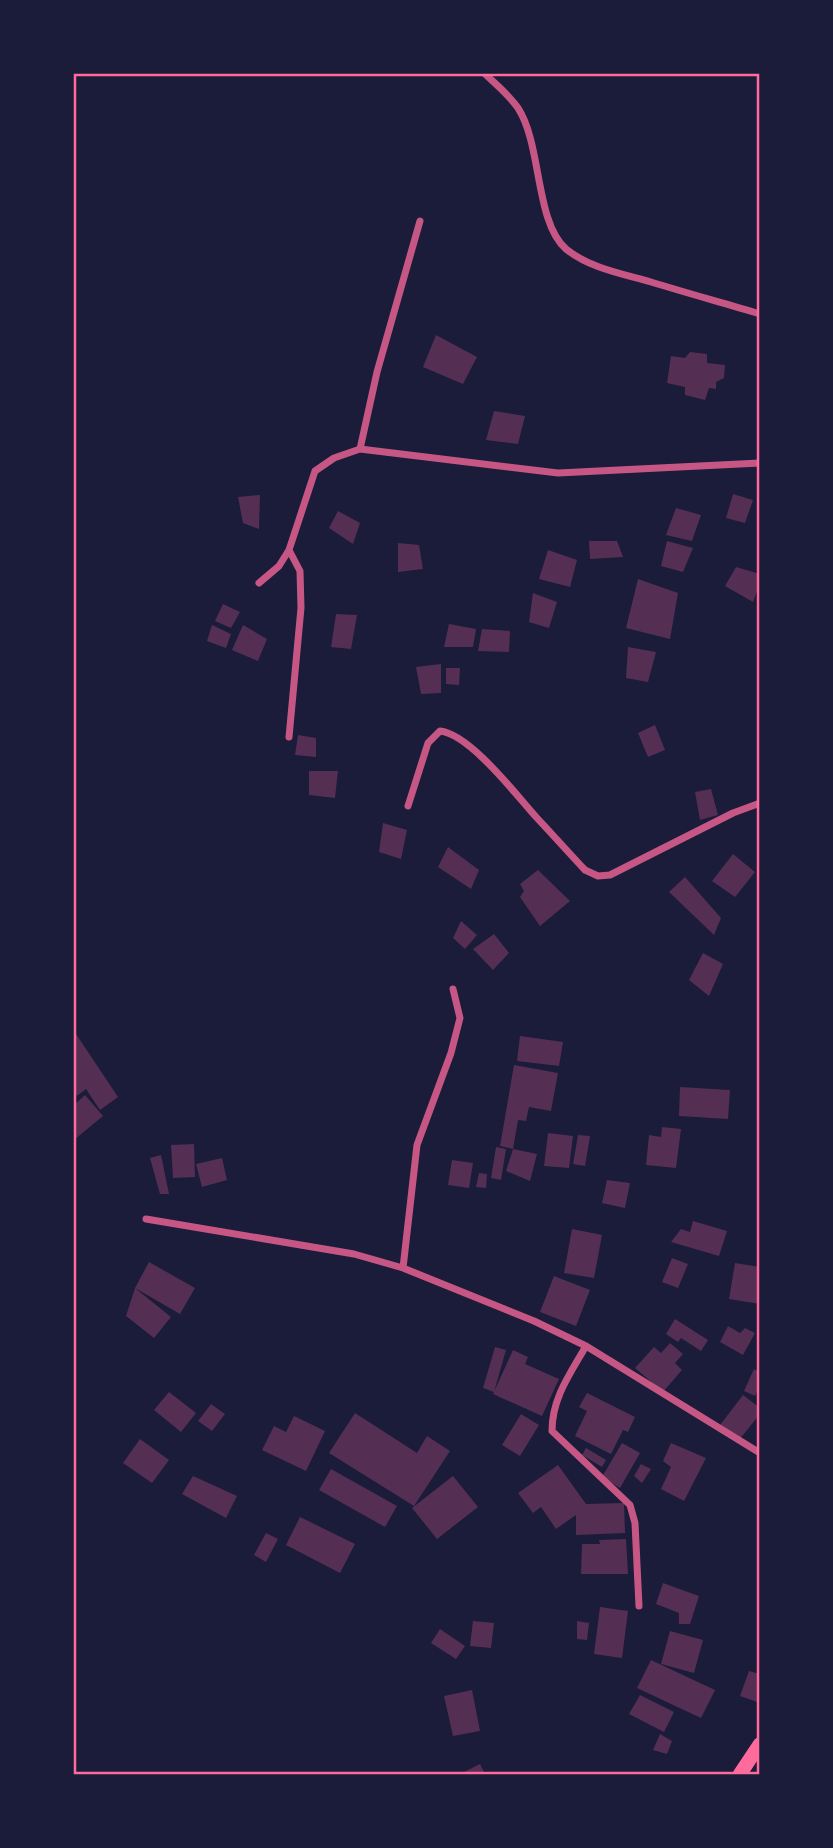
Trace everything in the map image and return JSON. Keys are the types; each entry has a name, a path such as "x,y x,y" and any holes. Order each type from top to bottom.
{"highway":[{"path":"740,1774 760,1744"}],"street":[{"path":"485,74 506,93 519,110 529,138 552,231 566,249 588,262 616,272 760,314"},
{"path":"360,449 377,372 420,221"},
{"path":"259,583 279,566 289,550 316,471 334,458 360,449 558,472 760,463"},
{"path":"289,550 300,571 301,608 289,737"},
{"path":"408,806 428,743 440,731 463,742 504,778 585,870 598,876 610,875 733,813 760,803"},
{"path":"403,1268 417,1145 451,1053 460,1018 453,989"},
{"path":"146,1219 354,1254 403,1268 534,1321 586,1346 760,1453"},
{"path":"586,1346 556,1397 552,1431 630,1505 635,1523 639,1605"}],"building":[{"path":"436,335 477,357 463,384 423,367"},
{"path":"690,352 707,354 707,363 725,365 724,378 716,382 716,389 709,388 705,400 685,395 685,387 667,383 671,356 685,358"},
{"path":"494,411 525,416 518,444 486,440"},
{"path":"733,494 753,500 745,523 726,518"},
{"path":"260,495 259,529 243,523 238,497"},
{"path":"676,508 701,515 692,541 666,535"},
{"path":"338,511 360,523 353,544 329,528"},
{"path":"589,541 617,541 623,557 590,559"},
{"path":"667,541 693,548 683,572 661,566"},
{"path":"398,543 419,545 423,569 398,572"},
{"path":"548,550 577,560 570,587 539,579"},
{"path":"736,567 760,574 760,583 753,602 725,586"},
{"path":"638,579 678,593 670,639 626,628"},
{"path":"533,593 557,602 549,628 529,622"},
{"path":"223,604 240,612 231,628 215,621"},
{"path":"336,614 357,615 351,649 331,647"},
{"path":"449,624 476,629 473,647 444,647"},
{"path":"212,625 231,634 226,648 207,641"},
{"path":"243,625 267,639 258,661 232,650"},
{"path":"482,629 510,631 509,652 478,651"},
{"path":"628,647 656,652 648,682 626,678"},
{"path":"441,664 441,693 421,694 416,667"},
{"path":"446,668 460,668 459,685 446,684"},
{"path":"655,725 665,750 648,757 638,733"},
{"path":"298,735 316,738 316,757 295,755"},
{"path":"309,771 338,771 335,798 309,795"},
{"path":"711,789 718,815 700,820 695,792"},
{"path":"383,823 407,830 401,859 379,852"},
{"path":"448,847 479,870 471,889 438,867"},
{"path":"733,854 755,872 735,897 712,881"},
{"path":"538,870 570,901 540,926 520,897 524,891 520,884"},
{"path":"685,877 721,918 714,935 669,892"},
{"path":"461,921 477,935 465,949 453,938"},
{"path":"494,934 509,953 493,970 473,949"},
{"path":"703,953 723,964 709,996 689,980"},
{"path":"74,1031 118,1097 100,1110 86,1089 77,1096 74,1090"},
{"path":"520,1036 563,1042 559,1066 517,1061"},
{"path":"514,1065 558,1073 551,1111 529,1107 526,1121 518,1120 513,1149 500,1146"},
{"path":"680,1087 730,1090 728,1119 679,1116"},
{"path":"85,1095 103,1116 74,1140 74,1105"},
{"path":"662,1127 681,1129 676,1168 646,1165 649,1135 661,1137"},
{"path":"548,1133 573,1136 569,1168 544,1166"},
{"path":"578,1135 590,1136 585,1166 573,1164"},
{"path":"194,1144 195,1177 173,1178 171,1145"},
{"path":"496,1147 506,1149 501,1180 491,1178"},
{"path":"513,1149 537,1154 530,1181 506,1171"},
{"path":"161,1155 169,1194 160,1194 150,1158"},
{"path":"222,1158 227,1180 202,1187 196,1164"},
{"path":"452,1160 473,1163 469,1188 448,1185"},
{"path":"479,1173 487,1174 486,1188 476,1187"},
{"path":"607,1180 630,1183 625,1208 602,1203"},
{"path":"693,1221 727,1231 719,1256 671,1242 681,1229 690,1232"},
{"path":"572,1229 602,1235 594,1278 564,1273"},
{"path":"672,1258 688,1264 678,1288 662,1282"},
{"path":"149,1262 195,1288 180,1314 135,1288"},
{"path":"735,1263 760,1267 760,1304 729,1299"},
{"path":"554,1276 590,1290 576,1326 540,1312"},
{"path":"135,1288 171,1317 154,1338 126,1316"},
{"path":"675,1319 708,1340 701,1351 681,1338 678,1342 666,1334"},
{"path":"728,1326 740,1333 745,1328 755,1333 743,1355 720,1342"},
{"path":"670,1343 683,1354 675,1363 682,1370 663,1392 635,1368 654,1347 661,1353"},
{"path":"495,1347 506,1350 494,1392 483,1388"},
{"path":"513,1350 528,1357 525,1364 559,1379 542,1416 493,1394"},
{"path":"754,1369 760,1372 760,1386 755,1396 744,1391"},
{"path":"169,1392 196,1413 181,1432 154,1410"},
{"path":"587,1393 635,1417 628,1432 623,1430 611,1454 575,1436 587,1411 579,1407"},
{"path":"743,1395 760,1408 760,1414 739,1440 720,1425"},
{"path":"211,1404 225,1414 212,1431 198,1421"},
{"path":"355,1413 417,1453 427,1436 450,1451 414,1506 329,1453"},
{"path":"521,1414 539,1425 520,1456 502,1445"},
{"path":"294,1416 325,1431 306,1471 262,1450 274,1426 286,1432"},
{"path":"140,1439 169,1460 152,1483 123,1463"},
{"path":"622,1443 640,1453 620,1488 602,1477"},
{"path":"671,1443 706,1458 684,1501 661,1489 671,1467 663,1461"},
{"path":"586,1448 606,1460 602,1467 582,1455"},
{"path":"641,1464 651,1469 642,1483 634,1476"},
{"path":"558,1465 586,1504 624,1503 625,1533 576,1535 576,1515 556,1529 541,1507 533,1513 518,1493"},
{"path":"331,1469 397,1506 385,1527 319,1490"},
{"path":"193,1476 237,1496 226,1518 182,1494"},
{"path":"453,1476 478,1507 437,1539 412,1508"},
{"path":"300,1517 355,1544 340,1573 286,1545"},
{"path":"266,1533 278,1539 266,1562 254,1555"},
{"path":"626,1539 628,1574 581,1574 582,1544"},
{"path":"663,1583 699,1596 690,1624 679,1624 679,1613 656,1604"},
{"path":"600,1607 628,1611 622,1658 594,1654"},
{"path":"473,1621 494,1623 491,1648 470,1646"},
{"path":"577,1621 589,1623 587,1640 577,1639"},
{"path":"440,1629 465,1646 456,1659 431,1643"},
{"path":"670,1631 703,1640 694,1673 661,1664"},
{"path":"651,1660 715,1690 701,1718 637,1688"},
{"path":"749,1671 760,1674 760,1703 740,1696"},
{"path":"472,1690 480,1731 453,1736 444,1696"},
{"path":"640,1695 674,1712 664,1732 629,1714"},
{"path":"660,1734 672,1741 667,1754 653,1750"},
{"path":"480,1764 485,1774 460,1774"}]}
